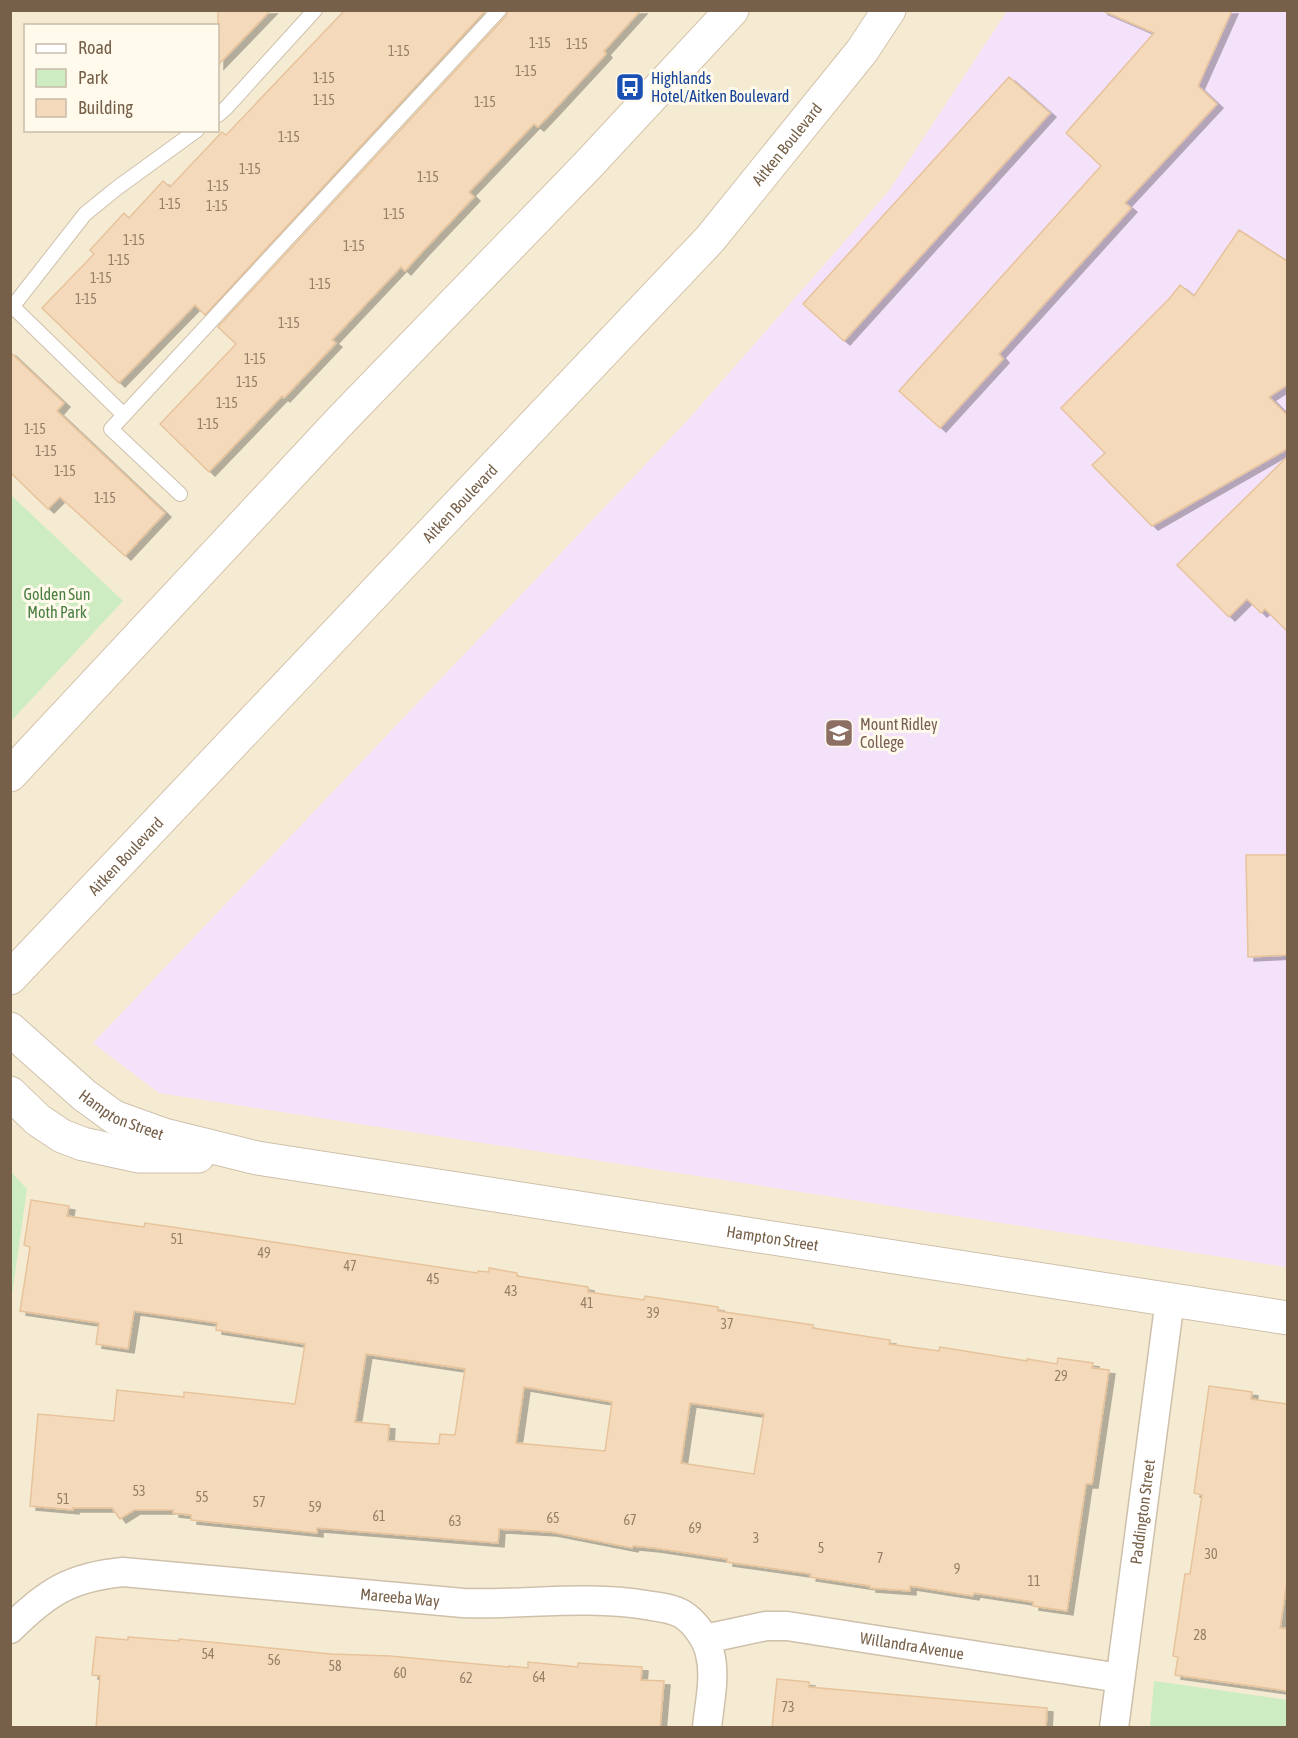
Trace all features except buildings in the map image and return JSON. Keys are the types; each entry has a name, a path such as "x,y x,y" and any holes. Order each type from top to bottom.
{"main road":[{"path":"10,775 343,418 588,165 732,10"},
{"name":"Aitken Boulevard","path":"10,978 710,239 862,51 889,10"},
{"name":"Hampton Street","path":"10,1029 84,1095 114,1117 164,1135 257,1158 1287,1318"},
{"name":"Hampton Street","path":"14,1098 38,1120 62,1136 82,1144 138,1156 257,1158"}],"street":[{"name":"Paddington Street","path":"1114,1728 1170,1299"},
{"name":"Mareeba Way","path":"10,1629 54,1592 99,1574 123,1572 463,1603 502,1604 594,1599 628,1602 662,1607 681,1614 695,1625 705,1639 712,1669 707,1728"},
{"name":"Willandra Avenue","path":"705,1639 766,1626 787,1626 1120,1678"}],"lane":[{"path":"219,114 315,10"},
{"path":"180,494 111,429 499,10"},
{"path":"124,415 12,305 85,214 194,132"}],"shaded area":[{"path":"11,11 1287,11 1287,1727 11,1728"},
{"name":"Mount Ridley College","path":"1007,11 1287,11 1287,1267 159,1093 93,1043 686,422 888,192"}],"green space":[{"name":"Golden Sun Moth Park","path":"11,495 123,601 10,721"},
{"path":"11,1172 27,1189 11,1302"},
{"path":"1154,1681 1287,1700 1287,1727 1150,1727"}],"place":[{"name":"Highlands Hotel/Aitken Boulevard","path":"630,87"},
{"name":"Mount Ridley College","path":"839,733"}]}
